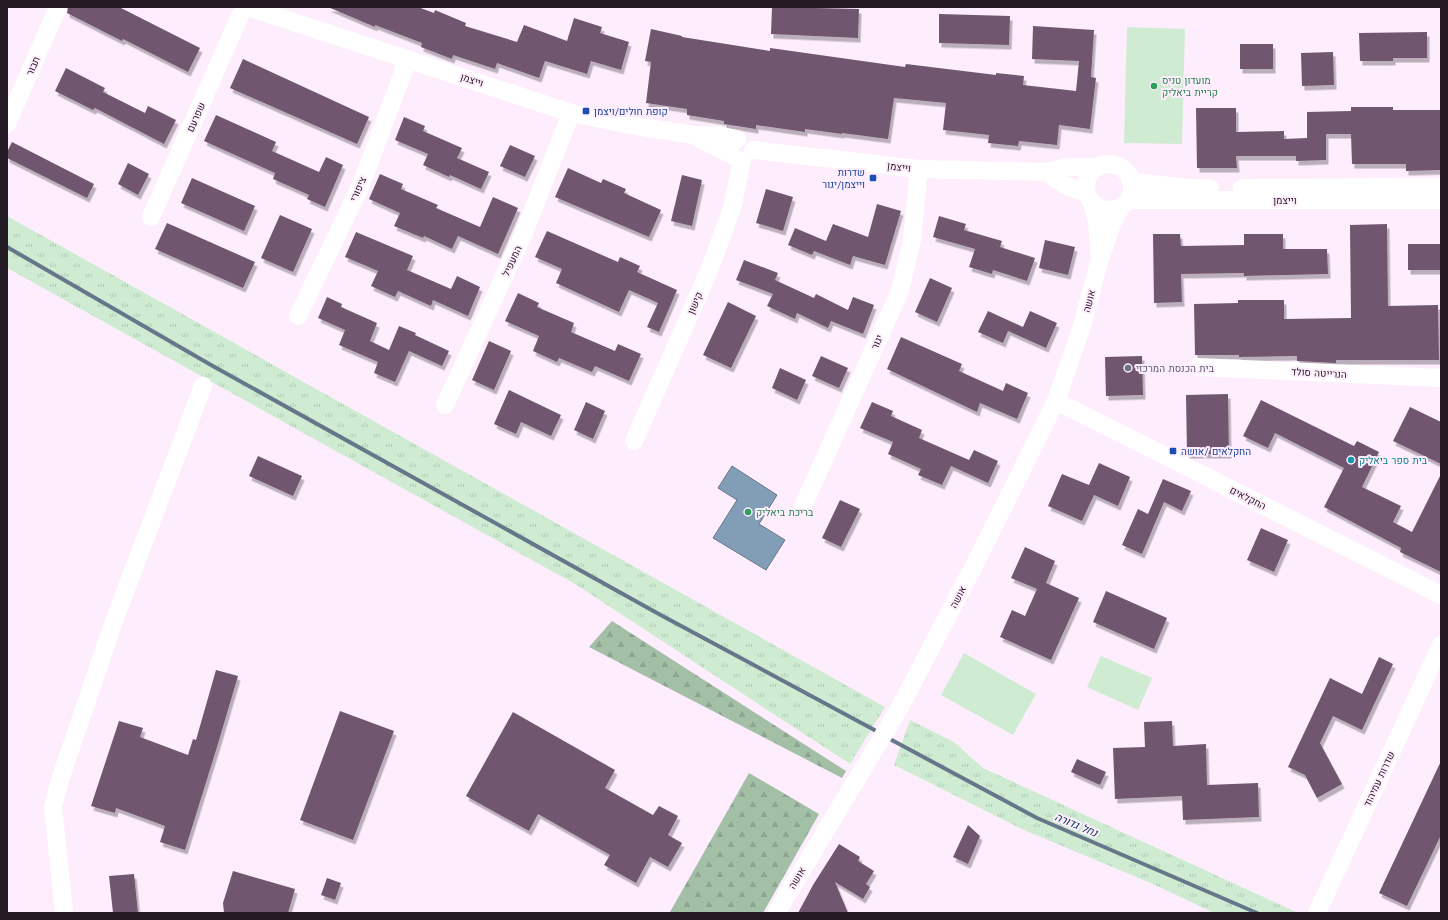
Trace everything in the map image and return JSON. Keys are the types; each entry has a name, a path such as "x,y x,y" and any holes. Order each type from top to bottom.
{"street":[{"name":"תבור","path":"7,124 58,7"},
{"name":"וייצמן","path":"246,10 408,59 571,113 635,126 694,135 741,151 919,169 1046,172 1068,167 1096,167"},
{"name":"שפרעם","path":"151,217 246,10"},
{"name":"ציפורי","path":"298,316 361,185 408,59"},
{"name":"המעפיל","path":"445,405 524,233 571,113"},
{"name":"קישון","path":"634,441 709,271 732,208 741,151"},
{"path":"1046,172 1065,185 1089,198 1097,207 1104,210 1111,210 1125,203 1131,194 1132,182 1130,175 1120,166 1113,163 1096,167 1086,181 1089,198"},
{"name":"יגור","path":"802,506 900,291 912,240 919,169"},
{"name":"וייצמן","path":"1132,182 1191,188 1441,187"},
{"name":"אושה","path":"1089,198 1098,221 1100,262"},
{"name":"וייצמן","path":"1125,203 1441,200"},
{"name":"אושה","path":"776,913 899,709 978,558 1056,401 1082,326 1112,224 1125,203"},
{"name":"הנרייטה סולד","path":"1198,367 1441,378"},
{"path":"64,913 53,807 61,777 114,621 203,386"},
{"name":"החקלאים","path":"1056,401 1441,594"},
{"name":"שדרות עמיהוד","path":"1317,913 1441,645"}],"green space":[{"name":"מועדון טניס קריית ביאליק","path":"1127,27 1185,29 1182,144 1124,143"},
{"path":"7,216 885,707 850,764 575,584 7,268"},
{"path":"612,621 846,771 842,778 589,647"},
{"path":"964,653 1036,694 1013,735 941,695"},
{"path":"1101,656 1152,678 1138,710 1087,687"},
{"path":"910,720 954,742 983,768 1298,913 1214,913 1153,884 1024,830 894,765"},
{"path":"749,773 819,814 763,913 670,912"}],"water":[{"name":"בריכת ביאליק","path":"732,466 777,495 759,524 785,540 766,570 713,538 737,500 718,488"}],"building":[{"path":"68,7 119,7 200,48 188,72 67,13"},
{"path":"328,7 418,7 434,13 435,10 466,23 465,26 517,42 524,25 567,41 574,18 602,27 600,33 629,42 621,70 591,61 587,74 545,61 539,78 497,63 495,69 453,55 452,59 421,47 422,43 375,25 375,27"},
{"path":"772,7 859,9 858,38 771,34"},
{"path":"939,14 1010,16 1009,45 939,43"},
{"path":"1033,26 1094,30 1091,77 1096,78 1090,129 1059,125 1057,145 1019,141 1018,146 988,143 989,135 943,130 946,103 894,98 888,139 805,129 805,132 756,125 756,129 724,124 724,121 687,115 687,109 646,103 651,62 645,61 651,29 682,37 770,51 770,48 905,67 906,64 996,75 996,73 1024,76 1023,85 1076,91 1079,61 1032,59"},
{"path":"1427,32 1427,58 1393,58 1393,61 1360,61 1359,33"},
{"path":"1240,44 1273,44 1273,69 1240,69"},
{"path":"1333,52 1334,85 1302,86 1301,53"},
{"path":"243,59 369,117 357,144 230,88"},
{"path":"66,68 105,88 103,92 145,113 148,106 176,120 164,144 95,108 93,110 55,91"},
{"path":"1351,107 1393,107 1393,110 1441,110 1441,170 1406,171 1406,164 1352,164 1351,134 1326,134 1326,160 1296,161 1296,156 1236,156 1237,168 1197,168 1196,108 1236,108 1236,132 1284,131 1284,139 1307,138 1307,112 1351,111"},
{"path":"216,115 276,142 272,151 319,172 326,157 343,165 325,207 307,199 309,195 273,179 275,173 204,141"},
{"path":"404,117 425,126 423,131 462,148 457,158 489,172 481,189 423,165 428,154 395,140"},
{"path":"12,142 94,184 87,198 7,158 7,152"},
{"path":"510,145 535,156 525,177 500,166"},
{"path":"128,163 149,174 138,195 118,184"},
{"path":"568,168 601,183 603,179 626,189 624,193 661,210 649,237 555,197"},
{"path":"380,174 403,184 401,189 438,205 436,208 480,227 493,197 518,208 498,254 458,236 452,249 424,236 423,238 394,226 400,213 369,199"},
{"path":"682,175 702,180 692,226 671,221"},
{"path":"192,178 255,206 244,231 181,203"},
{"path":"766,189 793,197 783,231 756,223"},
{"path":"877,204 901,211 885,265 853,256 850,265 814,251 812,255 788,245 795,228 826,241 833,224 868,237"},
{"path":"280,215 312,229 293,272 261,258"},
{"path":"939,216 966,224 964,230 1002,241 1000,247 1035,258 1027,281 993,270 992,274 969,267 975,249 933,237"},
{"path":"167,223 255,262 243,288 155,249"},
{"path":"1387,224 1388,306 1438,305 1439,360 1336,360 1336,363 1297,361 1297,356 1239,357 1239,355 1195,355 1194,304 1238,303 1238,300 1284,300 1284,319 1351,318 1350,225"},
{"path":"547,231 618,262 620,257 640,266 637,272 677,290 659,332 647,327 658,303 629,290 619,312 556,283 562,269 535,257"},
{"path":"356,232 413,256 407,270 451,289 457,276 480,287 468,316 433,300 431,306 398,291 395,297 371,286 378,271 345,257"},
{"path":"1153,234 1180,234 1181,246 1244,245 1244,234 1283,234 1283,249 1327,249 1328,274 1244,276 1244,273 1181,274 1182,302 1154,303"},
{"path":"1045,240 1075,247 1068,275 1039,268"},
{"path":"1408,244 1440,244 1440,270 1408,270"},
{"path":"744,260 778,273 775,280 814,298 816,294 848,310 853,297 874,305 863,334 831,321 828,328 797,313 795,319 767,306 773,294 736,280"},
{"path":"930,278 952,288 937,322 915,312"},
{"path":"518,293 539,303 537,307 574,323 571,332 615,351 618,344 641,354 629,381 595,366 592,372 559,358 557,362 533,351 539,336 505,321"},
{"path":"327,297 342,304 341,307 377,323 370,341 389,350 399,326 416,333 415,335 449,351 442,366 409,351 395,382 374,373 378,362 339,345 345,330 318,318"},
{"path":"728,302 756,316 731,368 703,355"},
{"path":"988,311 1023,327 1030,311 1057,323 1046,348 1008,331 1003,343 978,332"},
{"path":"901,337 962,364 959,371 1003,391 1006,383 1028,393 1017,419 980,403 977,412 887,369"},
{"path":"489,341 511,351 494,390 472,380"},
{"path":"821,356 848,368 839,388 812,376"},
{"path":"1142,356 1143,395 1106,396 1105,357"},
{"path":"780,368 806,380 797,400 772,388"},
{"path":"509,390 561,415 551,436 521,422 516,434 494,424"},
{"path":"1228,394 1229,454 1187,454 1186,395"},
{"path":"1261,400 1354,446 1357,441 1379,452 1362,487 1401,506 1393,522 1412,532 1441,474 1441,572 1400,552 1401,548 1324,507 1344,468 1275,433 1268,448 1243,436"},
{"path":"586,402 605,411 593,439 574,430"},
{"path":"872,402 893,411 891,416 922,430 919,438 969,460 974,450 998,461 988,483 951,466 942,485 918,475 921,469 888,454 893,442 860,428"},
{"path":"1410,407 1441,422 1441,464 1393,441"},
{"path":"258,456 302,476 293,496 249,476"},
{"path":"1099,463 1130,477 1118,506 1094,495 1082,521 1048,506 1062,474 1089,485"},
{"path":"1163,479 1191,491 1182,511 1164,502 1142,554 1122,545 1138,509 1148,514"},
{"path":"840,500 860,509 841,547 822,538"},
{"path":"1261,528 1288,540 1274,572 1247,560"},
{"path":"1025,547 1055,561 1046,583 1079,598 1051,660 1000,637 1012,610 1025,616 1037,589 1011,578"},
{"path":"1106,591 1167,618 1154,649 1093,622"},
{"path":"1379,657 1393,664 1362,730 1333,716 1320,743 1342,784 1317,798 1305,775 1288,767 1330,678 1362,694"},
{"path":"216,670 238,676 185,850 160,842 165,826 116,808 115,813 91,806 119,721 143,728 140,737 188,755 193,739 196,740"},
{"path":"340,711 394,731 353,840 300,820"},
{"path":"513,712 615,770 605,788 653,815 659,806 678,816 668,835 682,843 668,867 650,857 636,883 604,865 610,855 538,814 529,831 466,796"},
{"path":"1172,721 1173,746 1206,744 1207,785 1258,783 1259,817 1183,820 1182,796 1115,799 1113,748 1145,747 1144,722"},
{"path":"1077,759 1106,772 1100,785 1071,772"},
{"path":"1441,761 1441,835 1407,906 1379,893"},
{"path":"968,825 980,836 968,864 953,857"},
{"path":"839,844 860,857 858,861 874,871 866,884 870,887 863,899 835,882 848,913 798,913 813,885"},
{"path":"233,871 295,889 288,913 224,913 223,903"},
{"path":"134,874 138,913 113,913 109,876"},
{"path":"327,878 341,883 335,900 321,895"}],"waterway":[{"path":"7,247 211,365 657,613 880,733"},
{"name":"נחל גדורה","path":"888,738 1037,818 1257,913"}],"place":[{"name":"מועדון טניס קריית ביאליק","path":"1154,86"},
{"name":"קופת חולים/ויצמן","path":"586,111"},
{"name":"שדרות וייצמן/יגור","path":"873,178"},
{"name":"בית הכנסת המרכזי","path":"1128,368"},
{"name":"החקלאים /אושה","path":"1173,451"},
{"name":"בית ספר ביאליק","path":"1351,460"},
{"name":"בריכת ביאליק","path":"748,512"}]}
